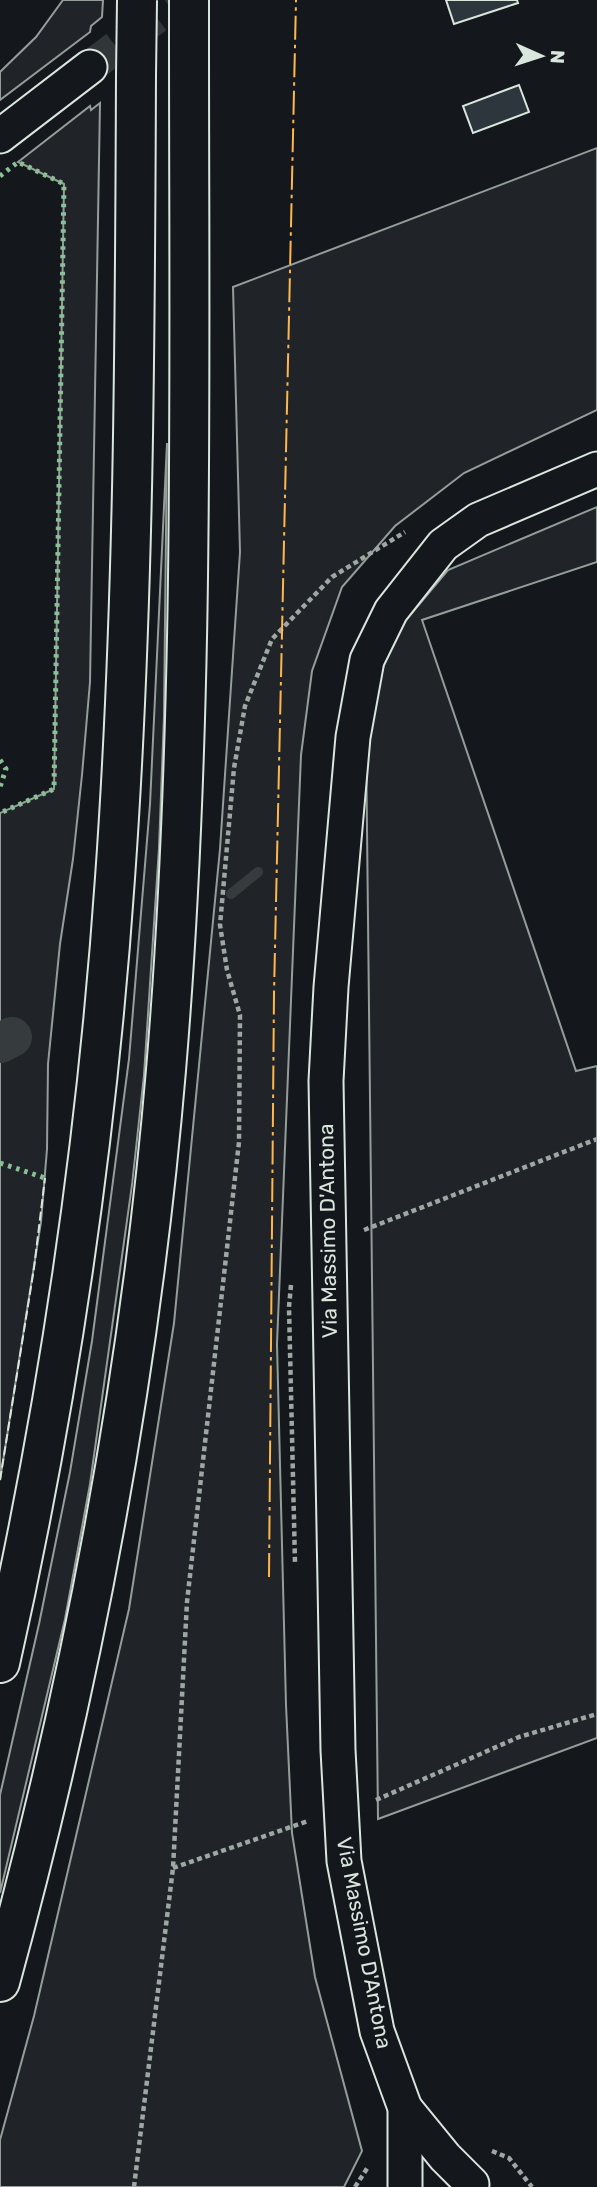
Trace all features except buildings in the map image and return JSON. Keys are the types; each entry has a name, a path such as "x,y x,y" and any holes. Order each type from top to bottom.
{"highway":[{"path":"0,1663 31,1517 64,1326 89,1148 105,1007 118,830 128,632 137,0"},
{"path":"0,1982 63,1734 105,1528 137,1330 166,1072 181,852 188,654 189,17"}],"street":[{"path":"0,136 90,67"},
{"name":"Via Massimo D'Antona","path":"475,2186 445,2157 405,2108 377,2031 344,1861 340,1811 330,1391 326,1081 331,987 353,737 367,660 391,611 443,545 478,520 597,468"},
{"name":"Via Massimo D'Antona","path":"405,2108 405,2187"},
{"name":"Via Massimo D'Antona","path":"433,2187 454,2182 475,2186"}],"path":[{"path":"134,2187 173,1868 187,1602 239,1142 240,1015 227,970 220,925 234,768 245,706 272,639 332,577 408,530"},
{"path":"364,1230 597,1139"},
{"path":"364,1217 364,1243"},
{"path":"372,1788 373,1801 519,1737 597,1714"},
{"path":"173,1868 340,1811"},
{"path":"486,2149 509,2158 532,2187"}],"shaded area":[{"path":"63,0 103,0 102,17 91,26 90,32 0,100 0,72 36,37"},
{"path":"100,103 90,682 73,859 60,944 48,1064 47,1149 41,1222 0,1480 0,813 54,789 64,184 18,162 90,106 91,110"},
{"path":"597,148 597,410 464,473 395,526 342,587 312,671 301,755 277,1344 286,1705 292,1833 315,1977 362,2151 344,2187 0,2187 0,2140 34,2016 129,1609 174,1323 220,849 240,552 233,287"},
{"path":"167,443 164,716 159,848 144,1075 132,1185 90,1484 65,1619 0,1893 0,1795 70,1472 92,1341 129,1059 150,804"},
{"path":"597,507 597,562 422,620 576,1071 597,1066 597,1738 378,1819 366,739 390,639 448,570"}],"waterway":[{"path":"231,894 258,872"},
{"path":"0,1043 12,1037"}],"tunnel":[{"path":"90,67 179,0"}],"hedge":[{"path":"0,176 18,162 64,184 54,789 0,813"},
{"path":"0,760 6,769 0,787"},
{"path":"0,1163 45,1178"}],"fence":[{"path":"0,1480 34,1268 45,1178"}],"power":[{"path":"269,1577 274,993 296,0"}]}
